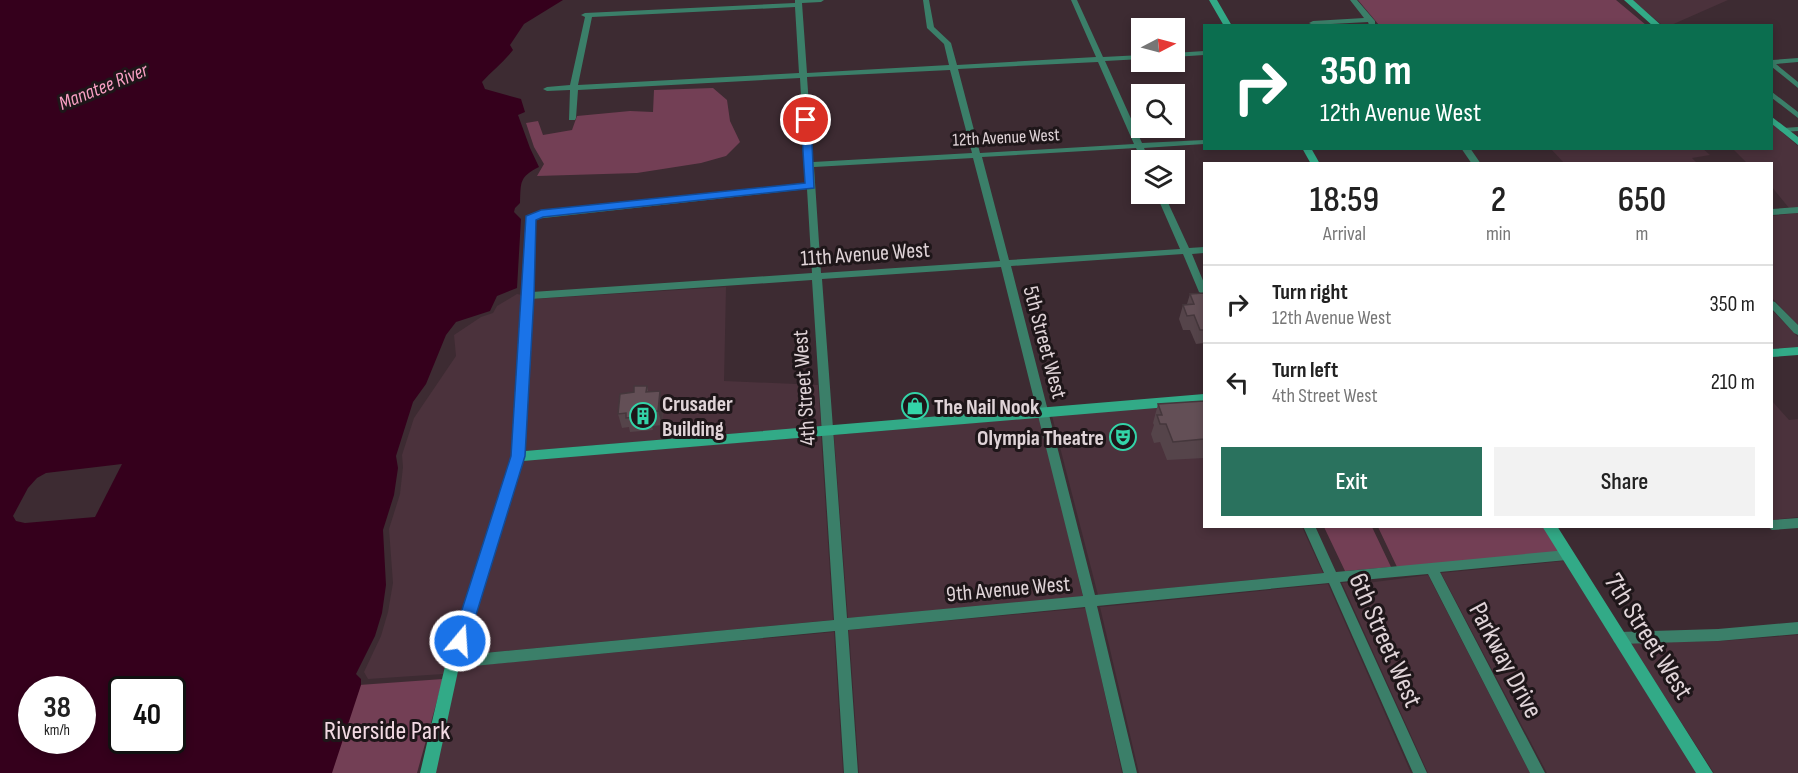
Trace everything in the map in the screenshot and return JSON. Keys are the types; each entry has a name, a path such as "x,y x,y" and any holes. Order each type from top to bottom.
{"street":[{"path":"572,118 574,87 587,15 722,4 821,0"},
{"name":"5th Street West","path":"926,0 931,28 947,43 1045,412 1092,602 1130,773"},
{"path":"1074,0 1141,150"},
{"path":"1213,0 1227,24"},
{"path":"1353,0 1372,23"},
{"path":"1628,0 1656,24"},
{"name":"4th Street West","path":"798,2 851,773"},
{"path":"1313,23 1372,23"},
{"path":"1185,54 1203,53"},
{"path":"547,89 1131,58"},
{"path":"1773,63 1798,60"},
{"path":"1773,64 1798,86"},
{"path":"1773,95 1798,116"},
{"path":"1773,121 1798,142"},
{"path":"1783,130 1798,129"},
{"name":"12th Avenue West","path":"809,165 1203,141"},
{"path":"428,773 453,662 518,456 531,217 541,214 810,186"},
{"path":"1165,204 1203,290"},
{"path":"1773,212 1798,210"},
{"name":"11th Avenue West","path":"528,296 1203,250"},
{"path":"1773,305 1798,331"},
{"path":"1773,353 1798,351"},
{"path":"518,456 1203,399"},
{"path":"1773,525 1798,523"},
{"name":"6th Street West","path":"1310,528 1420,773"},
{"name":"7th Street West","path":"1550,528 1705,773"},
{"name":"9th Avenue West","path":"453,662 1567,555"},
{"name":"Parkway Drive","path":"1432,569 1538,773"},
{"path":"1619,638 1718,635 1798,628"}],"shaded area":[{"path":"1632,0 1728,0 1674,24 1661,24"},
{"path":"1773,125 1798,146 1798,207 1789,208 1773,188 1773,162 1746,162 1734,150 1773,150"},
{"path":"1552,150 1704,150 1710,155 1692,158 1696,162 1563,162"},
{"path":"1798,213 1798,325 1773,299 1773,216"},
{"path":"726,287 724,381 818,385 821,427 525,451 534,299"},
{"path":"517,294 522,295 511,456 443,674 368,679 364,672 381,636 388,612 393,583 389,529 400,494 402,455 414,418 456,356 454,335 481,317 493,313 497,306"},
{"path":"1773,311 1798,337 1798,347 1773,349"},
{"path":"1773,402 1789,420 1798,419 1798,517 1773,520"},
{"path":"1203,403 1203,528 1302,528 1323,573 1098,595 1052,416"},
{"path":"1040,417 1083,597 848,618 834,435"},
{"path":"821,436 833,620 463,655 523,460"},
{"path":"1564,561 1697,773 1547,773 1441,573"},
{"path":"1428,575 1530,773 1428,773 1342,583 1350,582 1352,585"},
{"path":"1328,584 1411,773 1139,773 1100,607"},
{"path":"1086,608 1122,773 859,773 849,630"},
{"path":"834,632 843,773 433,773 459,667"},
{"path":"1798,635 1798,773 1714,773 1630,643 1722,641"}],"green space":[{"path":"1358,0 1616,0 1645,24 1378,24"},
{"path":"713,88 727,100 730,121 740,142 726,156 701,163 637,173 537,176 544,164 534,147 526,123 538,121 543,135 572,130 577,116 630,111 653,112 654,90"},
{"path":"1324,528 1372,528 1391,567 1345,571"},
{"path":"1378,528 1545,528 1561,553 1397,567"},
{"name":"Riverside Park","path":"443,679 417,773 329,773 359,685"}],"water":[{"name":"Manatee River","path":"0,0 563,0 524,24 510,45 513,50 482,82 485,89 521,99 525,112 518,115 539,167 524,177 520,203 514,212 521,219 517,288 497,296 490,311 456,322 446,335 426,384 413,402 396,456 398,468 394,495 383,530 386,585 382,613 375,636 356,674 361,679 361,685 332,773 0,773"}],"pier":[{"path":"122,464 95,517 25,523 16,521 13,516 28,488 37,478 46,473"}],"building":[{"path":"1203,293 1203,330 1200,330 1194,315 1187,316 1183,305 1194,304 1190,294"},
{"path":"634,386 647,386 646,392 660,391 658,411 649,412 649,416 626,418 626,413 618,414 620,394 634,392"},
{"path":"1203,401 1203,439 1173,442 1166,424 1160,424 1157,415 1162,415 1158,404"}],"place":[{"name":"The Nail Nook","path":"915,406"},
{"name":"Crusader Building","path":"643,416"},
{"name":"Olympia Theatre","path":"1123,437"}],"route":[{"path":"460,641 518,456 528,296 530,218 541,214 810,186 806,120"}]}
